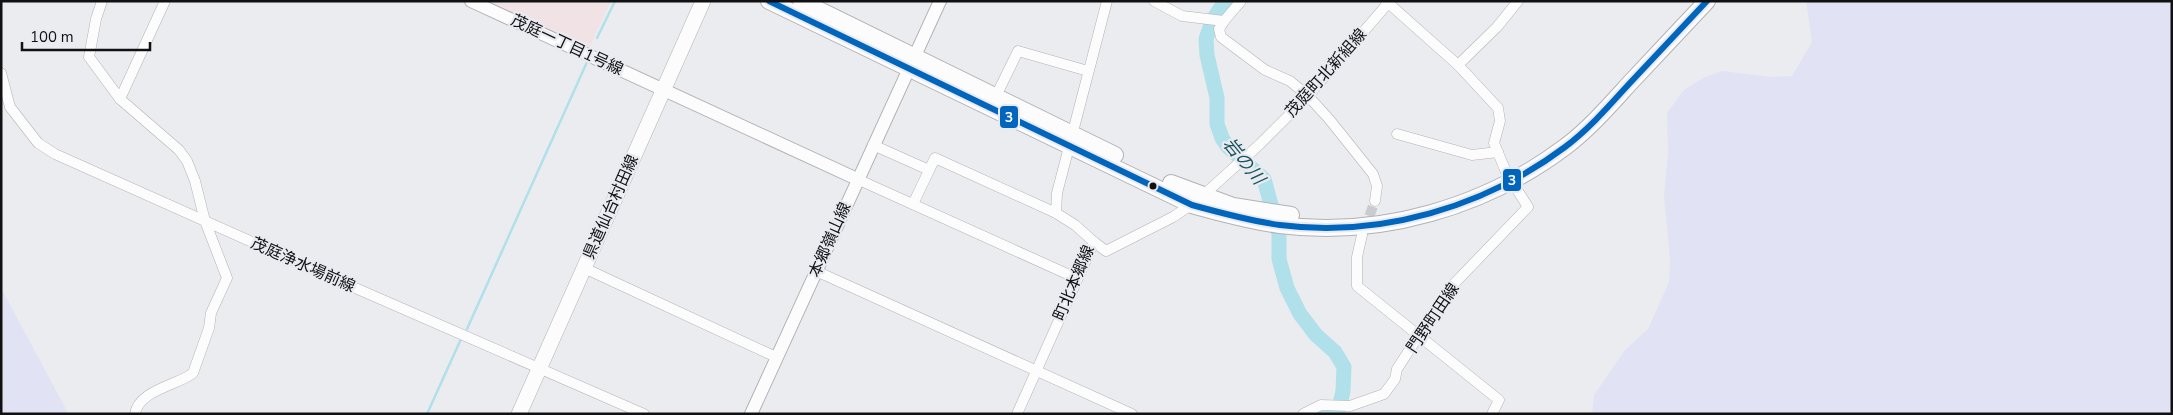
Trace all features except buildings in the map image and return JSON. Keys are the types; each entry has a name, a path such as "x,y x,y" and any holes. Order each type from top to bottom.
{"highway":[{"path":"769,1 996,96 1071,140"},
{"path":"801,1 911,62 1071,140 1164,180 1197,200 1233,206 1260,216 1326,228 1382,224 1458,205 1566,146 1593,123 1707,1"},
{"path":"1509,176 1572,127 1694,1"}],"main road":[{"name":"県道仙台村田線","path":"519,414 703,1"}],"street":[{"path":"102,1 96,19 89,57 120,98 178,150 187,161 195,181 205,221 226,278 211,313 202,351 193,373 187,378 160,388 141,403 135,414"},
{"path":"120,98 165,1"},
{"name":"茂庭一丁目1号線","path":"471,1 857,179"},
{"path":"1056,213 1057,193 1107,1"},
{"path":"1154,1 1169,10 1192,18 1221,21"},
{"path":"1242,1 1221,21 1219,29 1221,38 1265,70 1290,82 1308,96 1373,174 1377,186 1375,201"},
{"path":"1458,65 1497,27 1518,1"},
{"name":"本郷嶺山線","path":"751,414 938,2"},
{"path":"1388,2 1458,65 1498,108 1500,121 1494,143 1509,176"},
{"name":"茂庭町北新組線","path":"1094,242 1106,252 1173,217 1197,200 1260,144 1308,96 1388,2"},
{"path":"996,96 1018,51 1088,71"},
{"name":"茂庭浄水場前線","path":"1,73 10,107 38,143 55,154 644,414"},
{"path":"1396,134 1472,154 1498,152"},
{"path":"873,145 929,170 913,204"},
{"name":"町北本郷線","path":"929,170 935,158 1056,213 1075,225 1094,242 1076,278 1017,414"},
{"name":"門野町田線","path":"1303,414 1314,407 1331,404 1350,406 1384,394 1395,379 1398,368 1449,289 1528,207 1509,176"},
{"path":"857,179 1076,278"},
{"path":"1362,235 1357,257 1357,286 1499,400 1492,414"},
{"path":"584,268 776,356"},
{"path":"816,271 1132,414"}],"shaded area":[{"path":"487,1 611,1 589,48"},
{"path":"1806,1 2172,1 2172,414 1592,414 1594,395 1625,350 1648,329 1669,282 1670,258 1664,196 1668,152 1667,113 1684,90 1703,78 1722,71 1771,77 1792,76 1812,42"},
{"path":"1,288 67,411 69,414 1,414"}],"waterway":[{"path":"597,38 615,1"},
{"name":"岩の川","path":"1225,1 1212,21 1206,39 1207,55 1217,98 1217,124 1222,138 1228,147 1264,179 1279,234 1279,259 1287,288 1300,314 1316,335 1335,352 1344,367 1343,391 1339,409 1324,414"},
{"path":"467,329 587,62"},
{"path":"427,414 461,339"}],"tunnel":[{"path":"1364,230 1375,201"}],"transit line":[{"name":"3","path":"769,1 1192,205 1258,221 1318,228 1355,227 1393,222 1430,213 1466,201 1501,186 1534,168 1565,147 1591,125 1707,1"}]}
